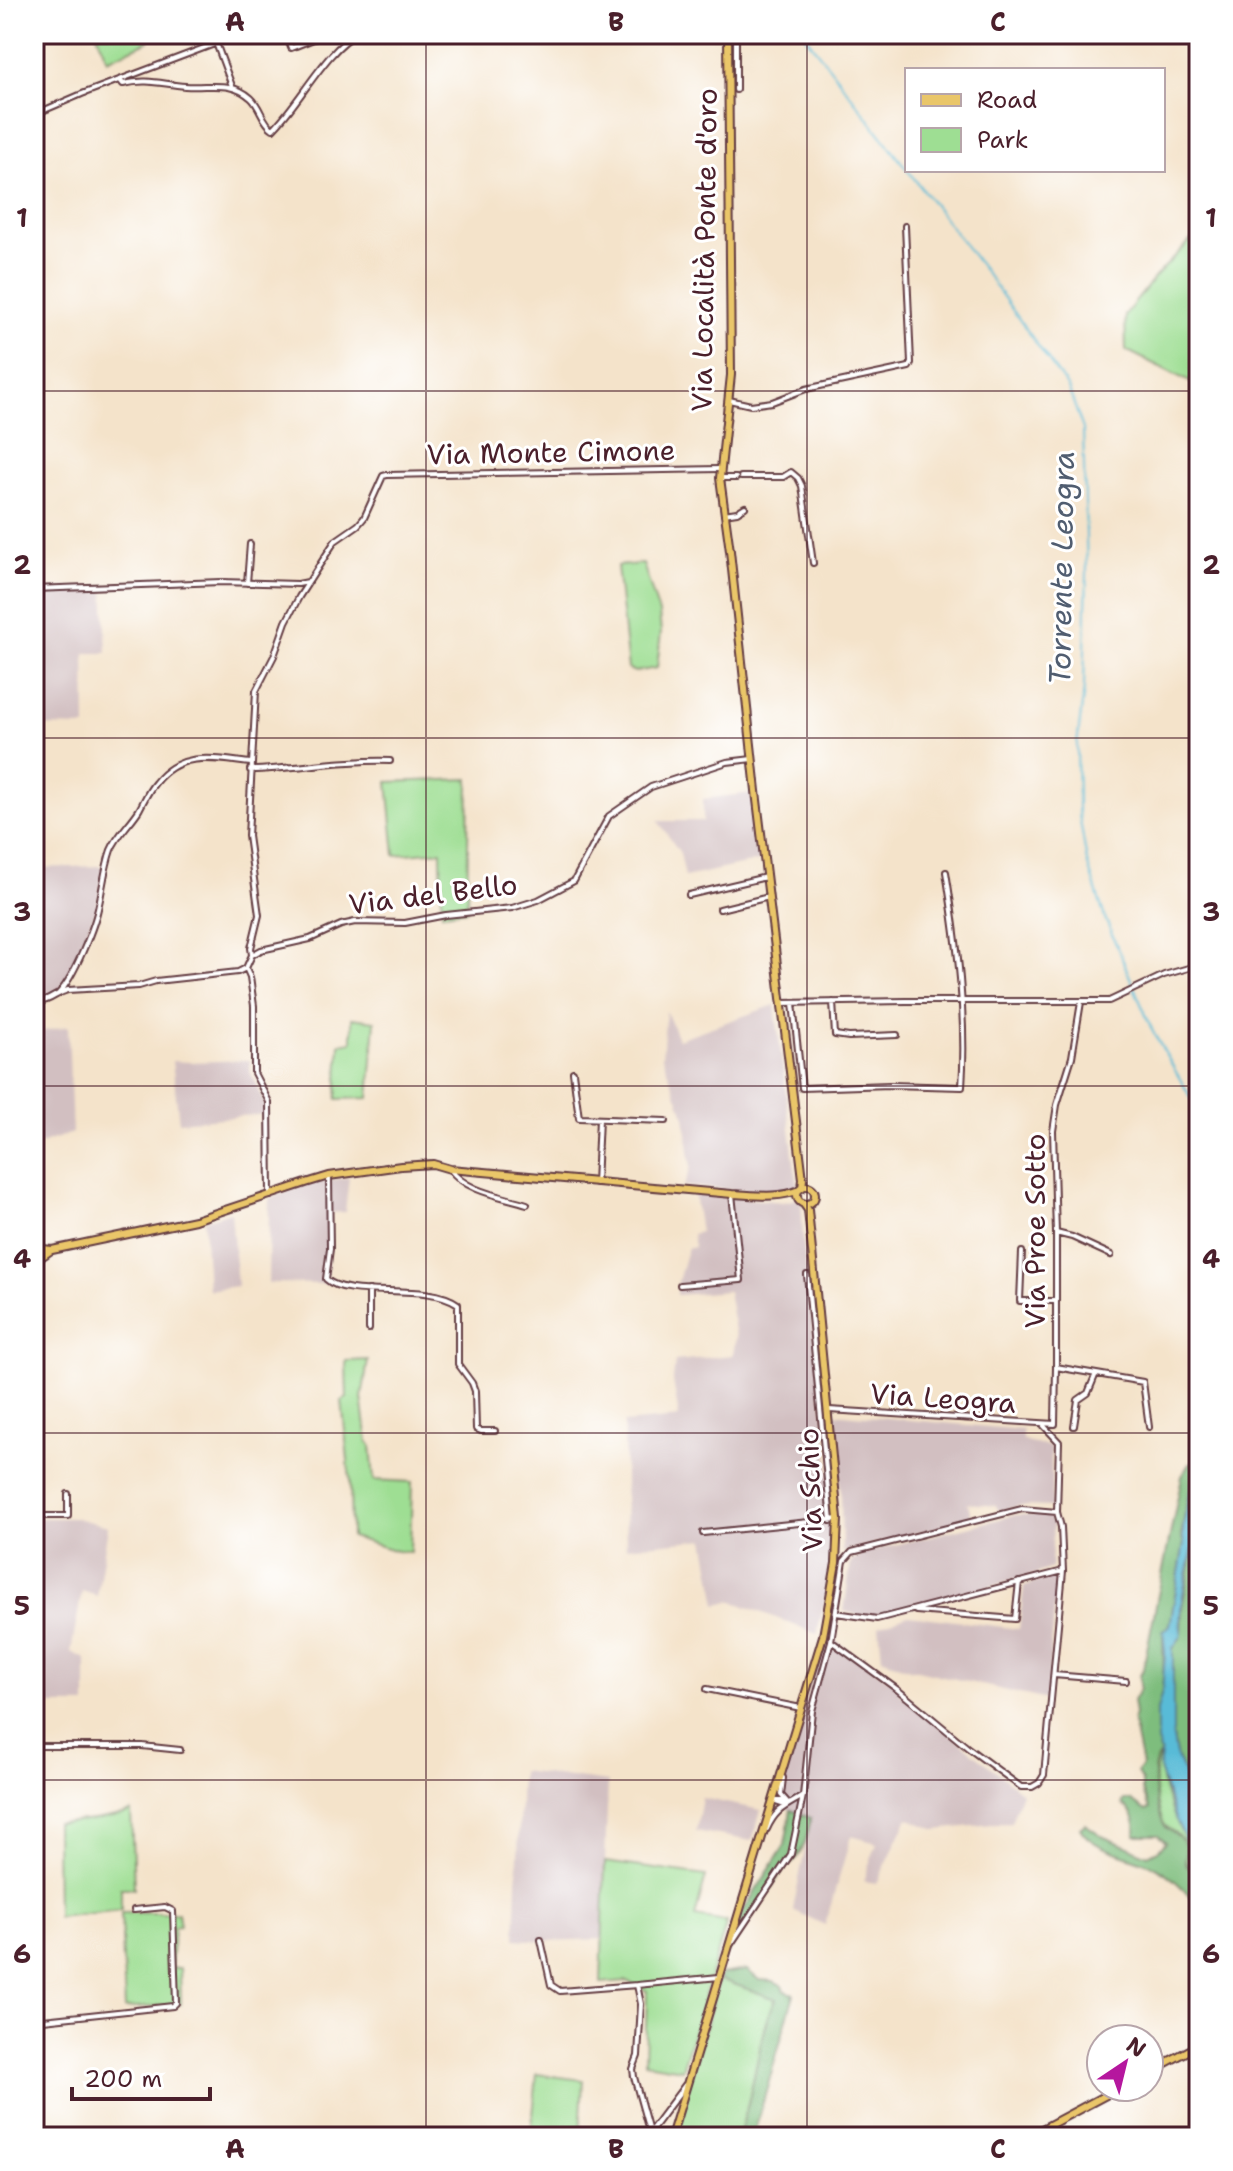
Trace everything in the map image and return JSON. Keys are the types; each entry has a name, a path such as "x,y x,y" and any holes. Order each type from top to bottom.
{"main road":[{"name":"Via Località Ponte d'oro","path":"728,34 731,375 719,469 804,1192"},
{"path":"34,129 40,112 35,104"},
{"path":"35,1263 34,1249 52,1250 195,1220 329,1176 401,1166 433,1164 450,1169 732,1194 772,1196 804,1192"},
{"name":"Via Schio","path":"671,2137 823,1636 836,1563 829,1410 804,1192"},
{"path":"35,1263 52,1250"},
{"path":"1165,2063 1199,2045"},
{"path":"1027,2137 1091,2103"}],"street":[{"path":"40,112 241,34"},
{"path":"286,34 291,48 319,37 317,34"},
{"path":"288,41 306,34"},
{"path":"120,80 123,84 156,80 187,86 233,87 253,100 268,126 273,129 340,45 357,34"},
{"name":"Via Località Ponte d'oro","path":"736,34 736,90"},
{"path":"216,43 233,87"},
{"path":"35,104 56,104"},
{"path":"729,400 751,405 772,402 806,389 909,367 905,226"},
{"name":"Via Monte Cimone","path":"308,582 335,541 364,518 383,476 719,469"},
{"path":"720,478 783,477 791,472 798,478 802,486 813,563"},
{"path":"724,514 745,507"},
{"path":"247,583 250,544"},
{"path":"34,589 308,582"},
{"path":"59,993 139,986 156,981 228,974 246,968 252,955 252,938 259,915 248,836 256,691 291,612 308,582"},
{"path":"34,1002 56,998 70,978 96,916 113,846 156,781 192,758 251,763"},
{"name":"Via del Bello","path":"252,955 261,950 310,939 355,922 405,923 512,908 538,900 574,881 609,816 651,787 727,762 752,759"},
{"path":"250,770 279,770 362,760 390,761"},
{"path":"793,1003 802,1088 890,1085 962,1087 960,1002 953,913 946,872"},
{"path":"689,895 766,877"},
{"path":"720,909 769,897"},
{"path":"781,1003 1109,1001 1164,975 1199,965"},
{"path":"246,968 254,1006 254,1073 269,1102 270,1196"},
{"path":"833,1002 835,1035 897,1035"},
{"name":"Via Proe Sotto","path":"1055,1424 1053,1131 1057,1105 1072,1057 1081,1002"},
{"path":"573,1072 577,1116 666,1121"},
{"path":"596,1183 599,1119"},
{"path":"450,1169 477,1189 527,1204"},
{"path":"329,1176 330,1249 326,1279 333,1285 443,1296 458,1304 458,1364 475,1391 476,1429 495,1431"},
{"path":"680,1285 741,1280 732,1194"},
{"path":"1056,1233 1111,1255"},
{"path":"1022,1252 1020,1301 1056,1301"},
{"name":"Via Schio","path":"807,1275 834,1520"},
{"path":"369,1290 369,1329"},
{"path":"1056,1367 1143,1382 1149,1427"},
{"path":"1074,1426 1078,1400 1088,1393 1095,1375"},
{"name":"Via Leogra","path":"829,1410 1055,1424"},
{"path":"831,1641 1021,1787 1039,1783 1044,1775 1063,1571 1061,1527 1057,1512 1059,1442 1042,1424"},
{"path":"34,1516 68,1516 68,1494"},
{"name":"Via Schio","path":"727,1949 791,1854 803,1796 812,1711 831,1641 844,1561 852,1552 1022,1509 1057,1512"},
{"path":"703,1533 834,1520"},
{"path":"836,1613 877,1619 1063,1571"},
{"path":"909,1611 1015,1619 1019,1582"},
{"path":"1054,1675 1126,1681"},
{"path":"707,1689 801,1708"},
{"path":"34,1746 142,1746 180,1750"},
{"name":"Via Schio","path":"784,1763 781,1795 787,1804"},
{"name":"Via Schio","path":"757,1849 780,1808 803,1796"},
{"name":"Via Schio","path":"773,1801 787,1804"},
{"path":"34,2021 173,2006 176,2003 173,1911 165,1907 134,1910"},
{"path":"541,1940 551,1985 560,1991 719,1977"},
{"path":"637,1985 641,2004 638,2056 633,2069 648,2134"},
{"path":"648,2134 687,2083"}],"shaded area":[{"path":"104,586 107,653 85,653 86,727 34,726 34,589"},
{"path":"752,793 759,861 685,877 680,853 658,821 703,821 703,799"},
{"path":"104,866 96,909 68,977 60,991 47,999 34,1001 34,868"},
{"path":"775,1005 800,1191 684,1186 691,1167 685,1116 662,1057 666,1011 678,1039"},
{"path":"68,1026 72,1133 34,1146 34,1033"},
{"path":"250,1060 250,1072 264,1102 266,1114 179,1122 172,1061"},
{"path":"349,1177 345,1212 331,1213 327,1284 268,1283 269,1199 308,1184"},
{"path":"694,1194 784,1202 801,1198 833,1525 829,1580 817,1634 732,1601 717,1604 705,1539 626,1547 624,1423 679,1418 673,1380 675,1361 733,1355 736,1337 728,1291 677,1295 687,1249 694,1247 692,1234 700,1232"},
{"path":"231,1212 237,1286 208,1290 204,1220"},
{"path":"832,1413 1022,1430 1022,1440 1051,1447 1052,1507 1019,1506 999,1511 996,1506 968,1503 972,1519 842,1552 841,1492"},
{"path":"1016,1515 1048,1515 1053,1522 1051,1568 881,1616 862,1616 844,1611 851,1561 866,1552"},
{"path":"34,1518 76,1518 108,1526 97,1596 82,1591 71,1652 86,1659 86,1705 48,1705 42,1622 34,1621"},
{"path":"1057,1574 1047,1700 912,1670 882,1658 879,1626 908,1615 1019,1629 1024,1587"},
{"path":"830,1621 839,1624 836,1641 900,1688 899,1693 1022,1792 1011,1822 936,1830 908,1818 877,1883 863,1881 877,1843 851,1836 825,1925 793,1910 811,1818 773,1803"},
{"path":"521,1771 608,1782 602,1939 515,1939"},
{"path":"702,1798 761,1810 752,1841 696,1831"}],"green space":[{"path":"97,34 146,34 149,41 107,60"},
{"path":"1199,232 1199,375 1192,383 1126,350 1125,315 1155,277"},
{"path":"643,564 659,613 661,632 657,668 635,672 628,669 617,566"},
{"path":"469,779 467,910 442,913 441,851 395,855 388,782"},
{"path":"352,1018 375,1021 369,1098 337,1099 340,1044 352,1042"},
{"path":"368,1360 362,1398 374,1480 412,1482 410,1552 351,1537 350,1480 342,1401 347,1398 346,1361"},
{"path":"1194,1462 1198,1465 1181,1536 1184,1543 1170,1625 1163,1630 1163,1674 1157,1729 1161,1754 1155,1765 1154,1778 1163,1822 1184,1842 1185,1862 1199,1881 1199,1905 1163,1871 1103,1847 1080,1828 1085,1824 1104,1837 1148,1855 1166,1842 1158,1835 1135,1835 1134,1817 1122,1805 1124,1800 1130,1800 1146,1811 1150,1809 1137,1773 1142,1766 1133,1722 1133,1701 1140,1688 1182,1476"},
{"path":"1199,1535 1199,1612 1191,1678 1199,1726 1199,1805 1176,1756 1173,1737 1173,1648 1181,1635 1182,1607 1194,1544"},
{"path":"1161,1754 1164,1789 1194,1858 1199,1881 1186,1862 1179,1839 1164,1824 1160,1815 1155,1778"},
{"path":"791,1810 811,1818 804,1846 797,1858 786,1866 728,1952 738,1919 785,1845"},
{"path":"131,1812 134,1888 121,1888 121,1910 57,1917 56,1823 94,1820"},
{"path":"605,1862 706,1876 695,1917 727,1922 682,2069 645,2063 647,1991 627,1981 601,1983"},
{"path":"121,1913 178,1913 180,1926 174,1927 171,1968 180,1968 181,2004 125,2009"},
{"path":"747,1970 759,1980 783,1985 785,1991 794,1994 753,2137 738,2137 764,2033 776,1999 719,1979 721,1974"},
{"path":"719,1979 776,1998 764,2032 744,2120 738,2137 673,2137"},
{"path":"537,2074 583,2080 580,2137 531,2137"}],"water":[{"path":"1199,1460 1199,1535 1194,1544 1184,1590 1182,1635 1173,1648 1173,1737 1176,1756 1199,1805 1199,1869 1175,1818 1159,1769 1161,1754 1157,1742 1157,1710 1165,1653 1163,1630 1170,1625 1184,1544 1185,1515"}],"waterway":[{"name":"Torrente Leogra","path":"804,34 905,167"},
{"name":"Torrente Leogra","path":"909,172 1068,388 1083,429 1087,572 1084,688 1077,745 1078,809 1087,862 1105,918 1153,1032 1191,1098 1199,1120"}]}
